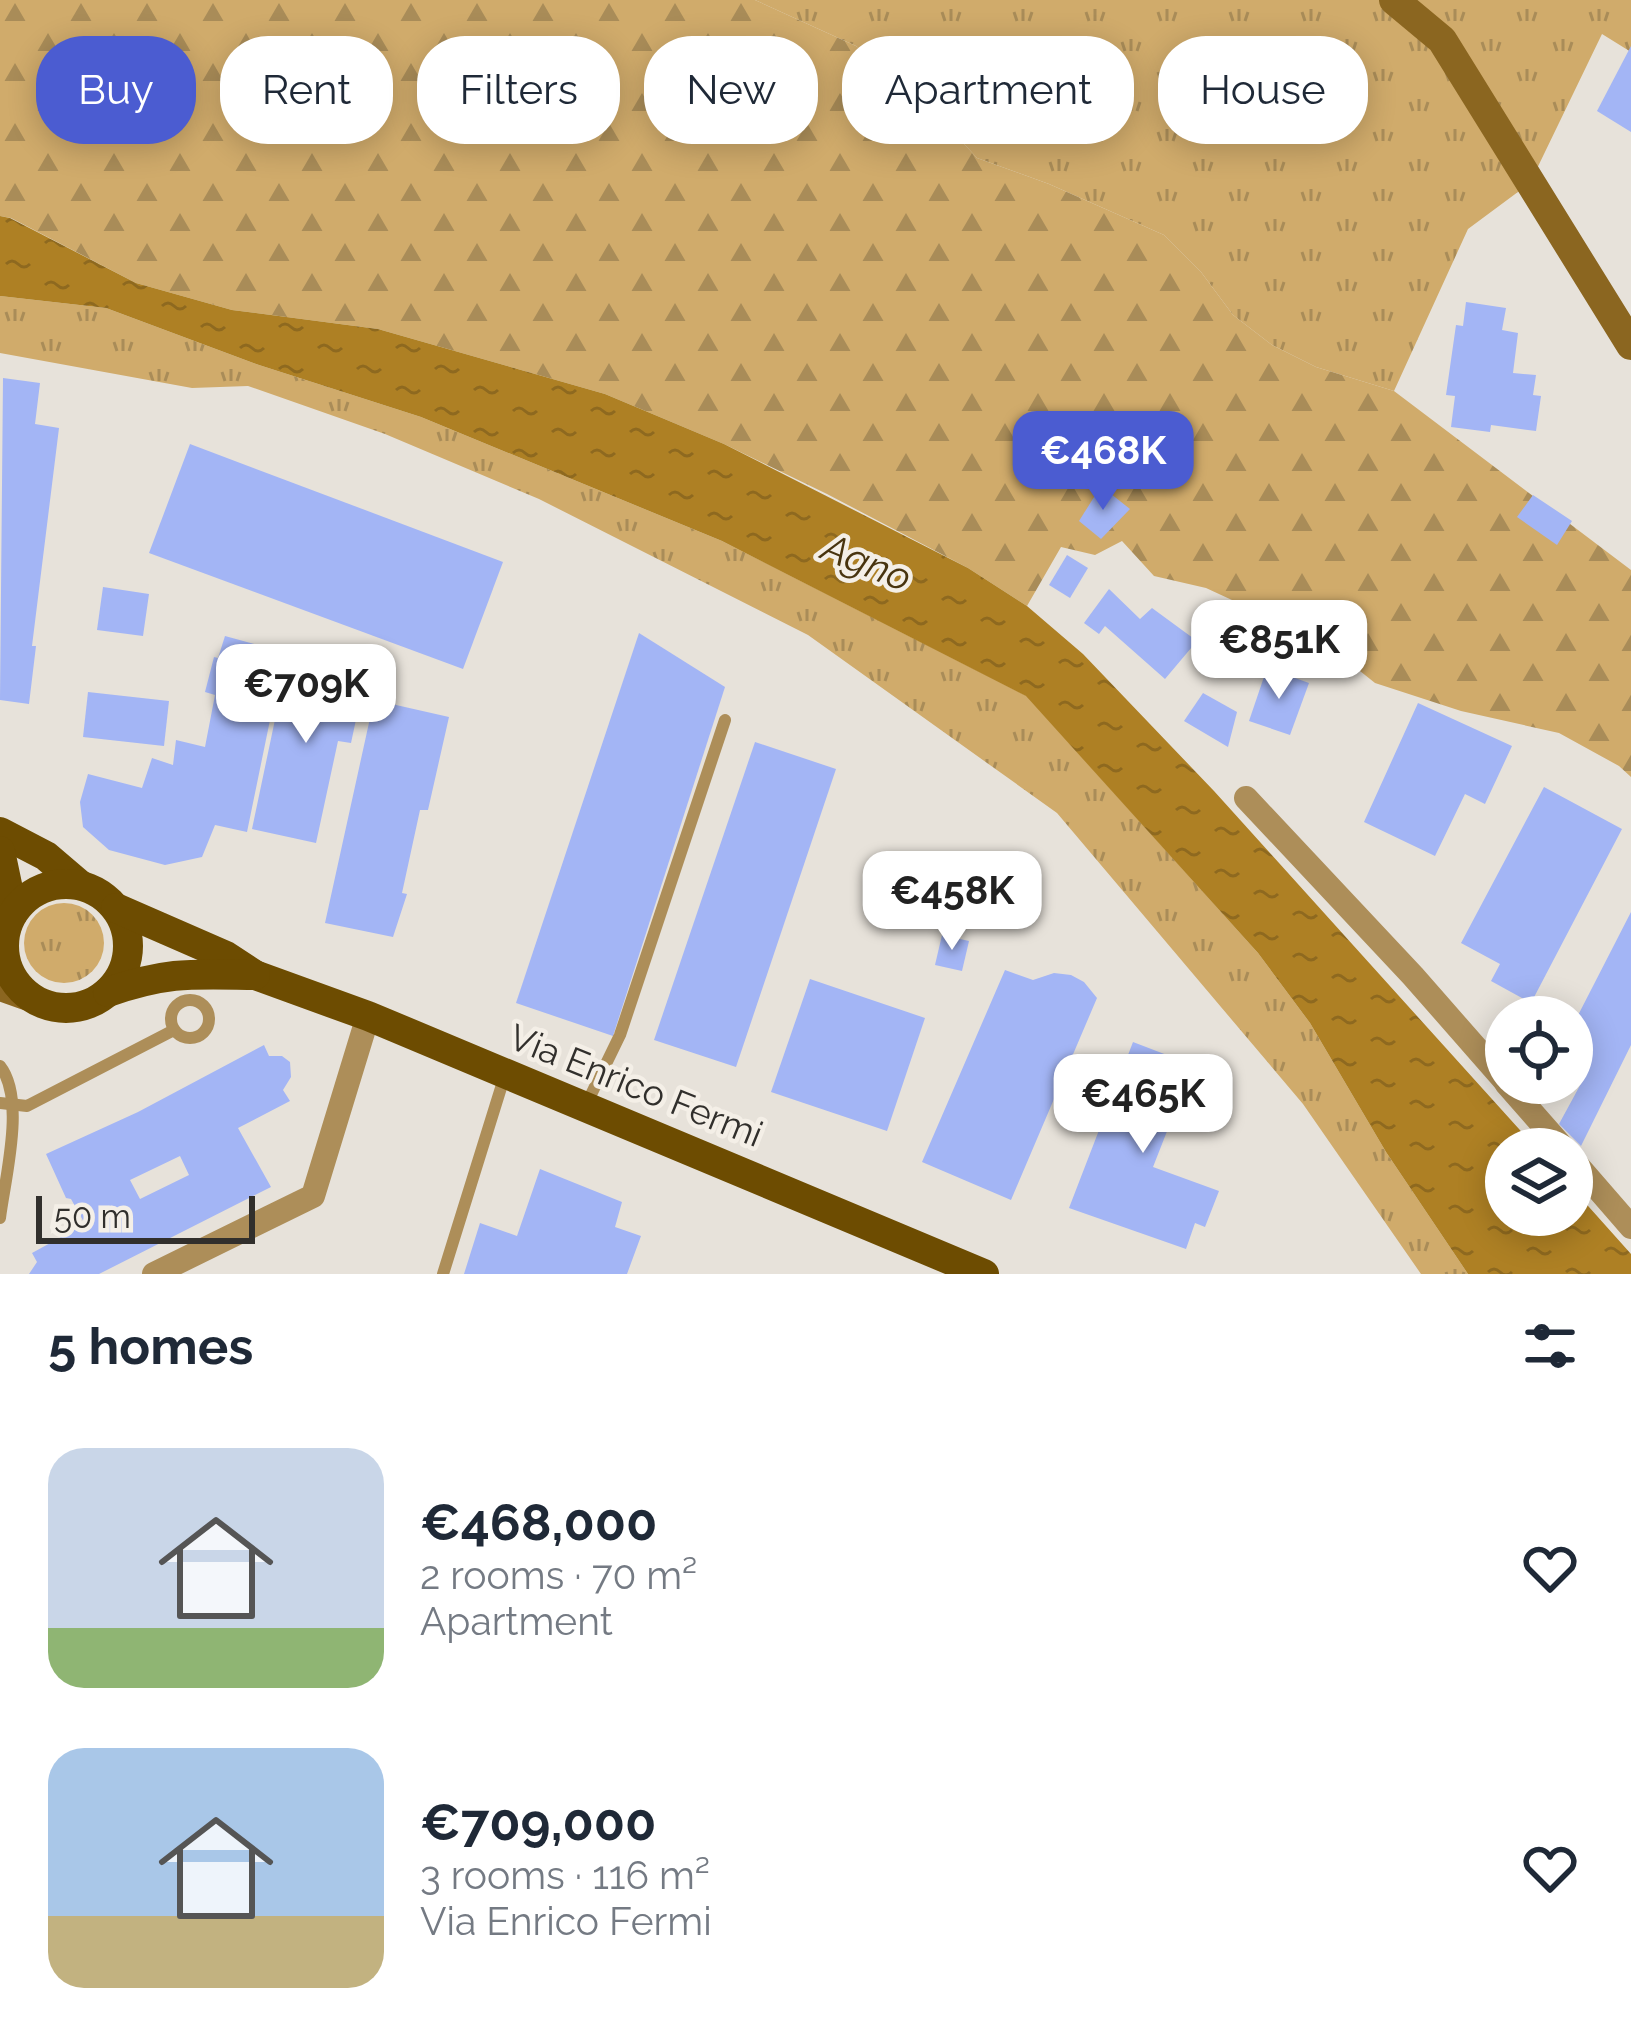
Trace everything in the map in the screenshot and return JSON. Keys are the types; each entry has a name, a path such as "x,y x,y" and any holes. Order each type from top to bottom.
{"main road":[{"path":"0,832 63,867 80,885"},
{"path":"0,851 6,962 13,990 44,1005 83,1007 108,992 125,968 126,927 116,908 100,893 80,885 44,886 6,924"},
{"name":"Via Enrico Fermi","path":"116,908 226,956 255,975 368,1016 984,1274"},
{"name":"Via Enrico Fermi","path":"108,992 153,976 191,972 255,975"}],"street":[{"path":"1394,0 1442,40 1631,345"},
{"path":"1246,798 1485,1059"},
{"path":"154,1274 313,1196 368,1016"},
{"path":"1524,1104 1546,1128"},
{"path":"1593,1183 1631,1227"}],"lane":[{"path":"585,1106 620,1035 725,720"},
{"path":"7,1104 27,1106 174,1030"},
{"path":"0,1066 6,1073 7,1104 0,1218"},
{"path":"443,1274 505,1073"}],"green space":[{"path":"0,0 755,0 842,40 842,144 964,144 977,158 1164,235 1201,272 1233,315 1272,345 1316,367 1394,391 1631,570 1631,777 1559,733 1461,711 1375,683 1325,643 1206,588 1154,576 1122,541 1095,555 1061,547 1027,606 968,568 827,494 605,394 378,329 232,310 136,283 0,216"},
{"path":"755,0 1631,0 1631,52 1602,34 1530,183 1468,229 1394,391 1316,367 1272,345 1233,315 1201,272 1164,235 977,158 964,144 1134,144 1134,36 842,36 842,40"},
{"path":"0,296 106,308 259,365 421,417 722,541 1027,696 1258,953 1310,1023 1386,1152 1468,1274 1421,1274 1303,1104 1057,813 808,635 539,499 385,434 248,386 192,388 0,353"},
{"path":"64,903 92,915 104,943 92,971 64,983 36,971 24,943 36,915"}],"water":[{"name":"Agno","path":"0,216 136,283 232,310 378,329 605,394 724,444 968,568 1027,606 1083,654 1214,791 1485,1091 1485,1104 1496,1104 1518,1128 1485,1128 1485,1236 1593,1236 1593,1211 1631,1254 1631,1274 1468,1274 1386,1152 1310,1023 1258,953 1026,696 722,541 421,417 259,365 106,308 0,296"}],"building":[{"path":"1631,46 1631,132 1597,111"},
{"path":"1466,302 1506,308 1502,330 1518,333 1513,373 1536,375 1533,395 1541,396 1536,431 1491,425 1490,432 1451,427 1455,396 1446,395 1456,325 1463,326"},
{"path":"3,378 40,383 35,424 59,428 29,704 0,700"},
{"path":"190,444 503,562 463,669 149,553"},
{"path":"1101,486 1130,509 1101,539 1079,521"},
{"path":"1533,495 1572,521 1557,545 1517,517"},
{"path":"1067,555 1088,568 1070,598 1049,585"},
{"path":"103,587 149,594 143,636 97,630"},
{"path":"1109,589 1140,619 1152,608 1197,641 1165,679 1105,626 1099,634 1084,623"},
{"path":"639,633 725,687 613,1036 516,1003"},
{"path":"225,636 284,652 247,832 215,825 202,857 165,865 109,850 83,827 80,802 88,774 142,788 152,758 173,765 176,740 205,747 215,695 205,692"},
{"path":"289,653 353,667 350,685 363,687 351,743 338,741 316,843 252,829"},
{"path":"1267,668 1309,683 1290,735 1249,721"},
{"path":"88,692 169,701 164,746 83,737"},
{"path":"1203,693 1237,712 1228,747 1184,721"},
{"path":"374,700 449,717 428,810 420,810 402,893 407,894 393,937 325,923"},
{"path":"1418,703 1512,746 1485,804 1465,794 1435,856 1364,822"},
{"path":"755,742 836,769 736,1067 654,1040"},
{"path":"1544,787 1622,829 1535,996 1518,996 1491,981 1500,964 1461,943"},
{"path":"1631,912 1631,1045 1590,1128 1563,1128 1559,1124 1570,1104 1593,1104 1593,996 1588,996"},
{"path":"942,935 969,941 962,971 935,965"},
{"path":"1005,970 1033,980 1054,973 1071,975 1097,998 1011,1200 922,1162"},
{"path":"810,979 925,1018 887,1131 771,1092"},
{"path":"1133,1042 1193,1065 1153,1167 1219,1191 1205,1227 1195,1223 1186,1249 1069,1208"},
{"path":"264,1045 269,1056 290,1062 291,1077 283,1090 290,1101 238,1128 271,1187 99,1274 29,1274 37,1262 32,1253 85,1224 66,1198 46,1154","holes":["180,1156 189,1175 140,1199 130,1180"]},
{"path":"540,1169 622,1202 615,1227 641,1236 627,1274 464,1274 480,1223 517,1236"}]}
